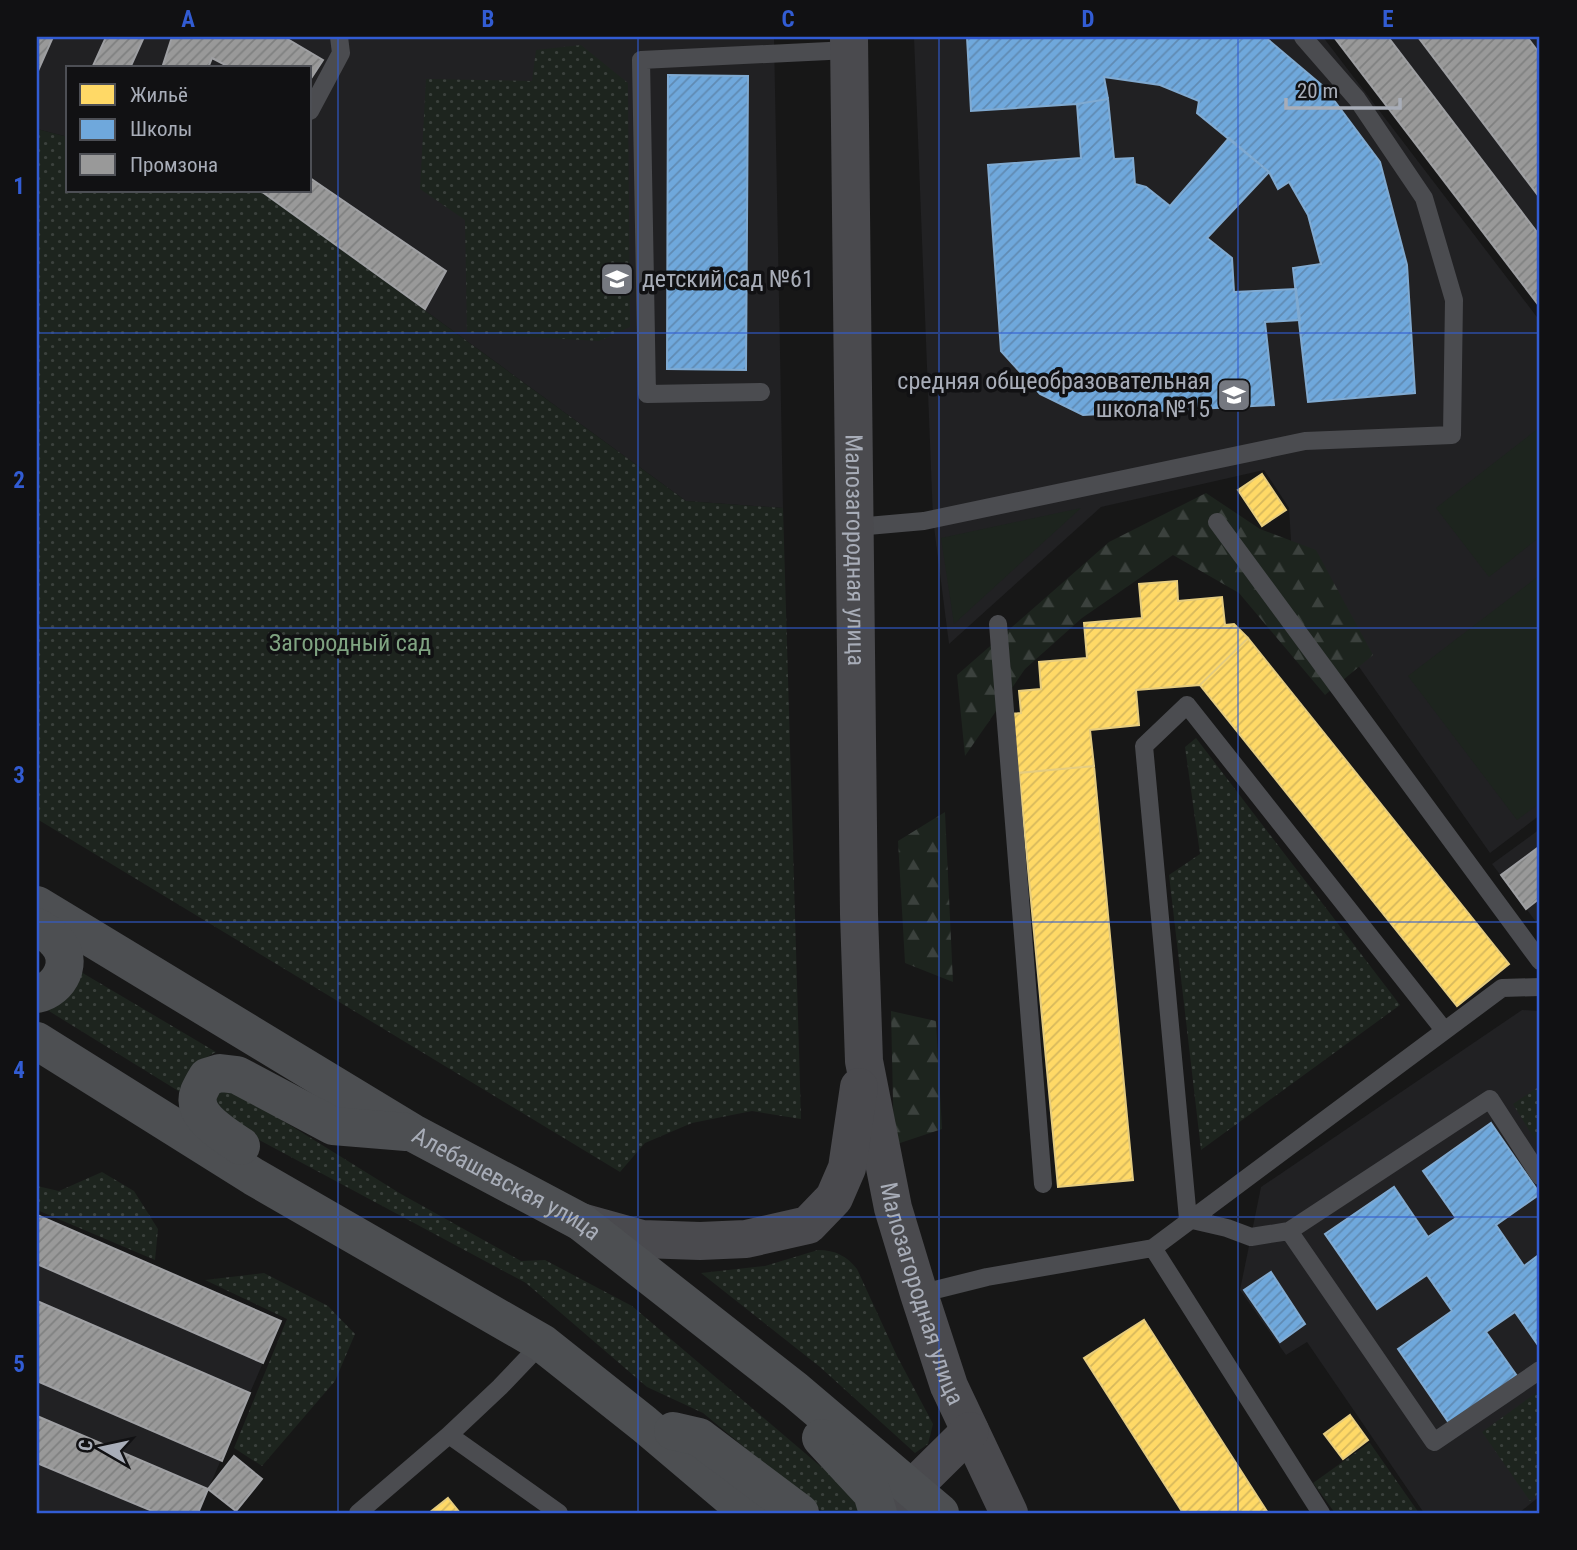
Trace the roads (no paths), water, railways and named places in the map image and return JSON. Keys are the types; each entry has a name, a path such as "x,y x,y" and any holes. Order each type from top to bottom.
{"main road":[{"name":"Алебашевская улица","path":"37,905 413,1133 581,1222 795,1390 899,1501 940,1513"},
{"path":"37,927 57,941 64,957 63,973 55,987 37,994"},
{"path":"37,1041 254,1177 542,1343 644,1424 749,1513"},
{"path":"254,1177 241,1146 209,1122 198,1108 197,1094 207,1077 220,1073 237,1075 333,1126 413,1133"},
{"path":"795,1390 824,1444 872,1493 878,1513"},
{"path":"644,1424 699,1437 800,1513"}],"street":[{"name":"Малозагородная улица","path":"849,44 863,1061 893,1208 919,1294 949,1386 1009,1513"},
{"name":"Малозагородная улица","path":"581,1222 642,1239 700,1241 746,1239 808,1225 834,1198 847,1168 863,1061"},
{"path":"899,1501 970,1431"}],"lane":[{"path":"312,107 341,53 339,37"},
{"path":"856,527 924,521 1305,441 1452,435 1454,300 1424,198 1357,99 1303,37"},
{"path":"761,392 647,394 641,60 849,44"},
{"path":"1217,522 1540,961"},
{"path":"998,624 1043,1184"},
{"path":"1188,1219 1144,746 1188,705 1444,1030"},
{"path":"919,1294 987,1277 1153,1248 1188,1219 1502,988 1540,987"},
{"path":"1188,1219 1251,1237 1289,1231 1490,1099 1540,1176"},
{"path":"1289,1231 1434,1442 1540,1370"},
{"path":"1153,1248 1321,1513"},
{"path":"358,1513 449,1435 542,1343"},
{"path":"449,1435 559,1513"}],"place":[{"name":"детский сад №61","path":"617,279"},
{"name":"средняя общеобразовательная школа №15","path":"1234,395"}],"park label":[{"name":"Загородный сад","path":"350,643"}]}
